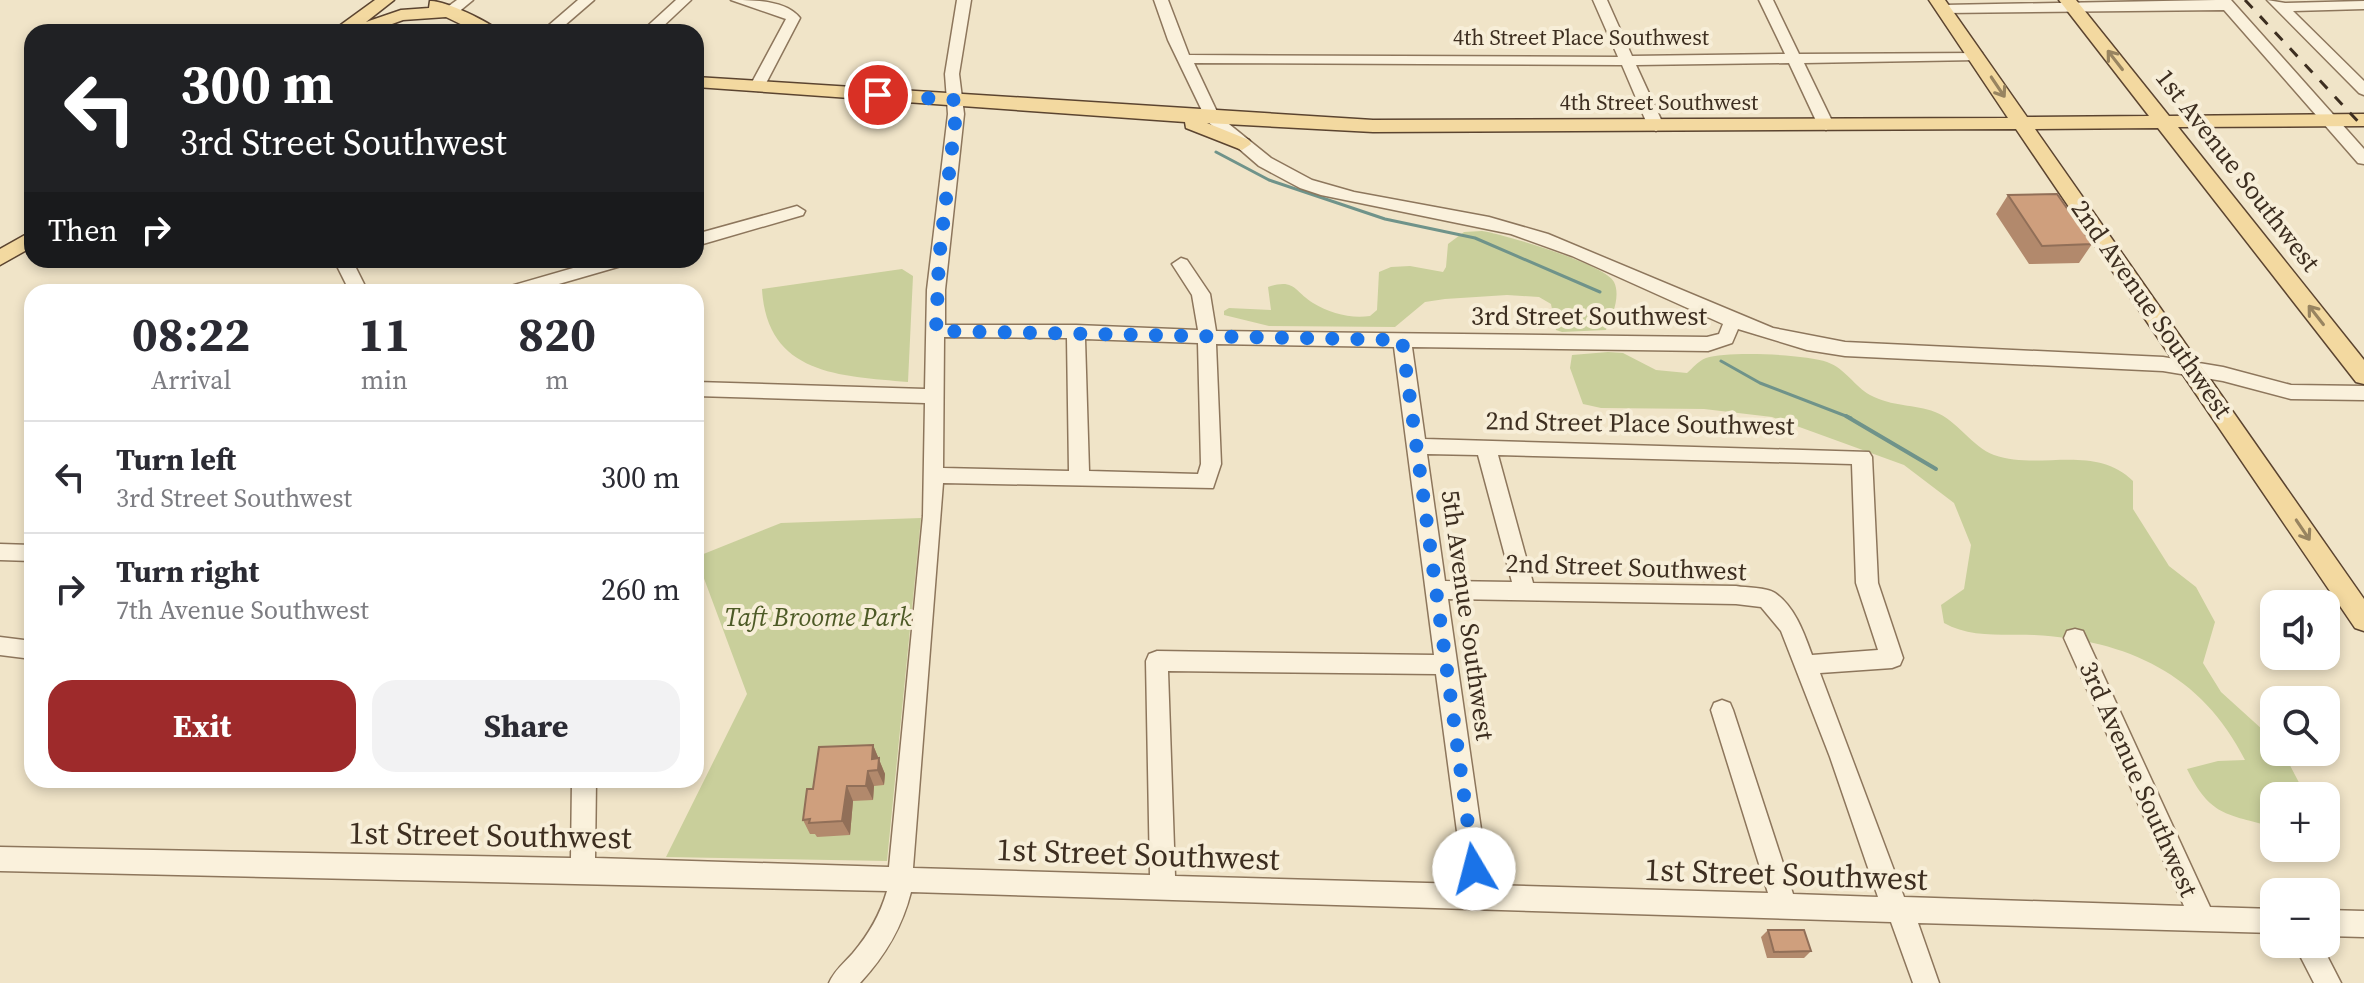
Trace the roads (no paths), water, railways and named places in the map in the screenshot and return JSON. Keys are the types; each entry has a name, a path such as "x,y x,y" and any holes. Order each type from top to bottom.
{"main road":[{"path":"364,19 386,0"},
{"path":"364,19 404,0"},
{"path":"422,0 476,24"},
{"name":"2nd Avenue Southwest","path":"1940,4 2364,620"},
{"name":"1st Avenue Southwest","path":"2070,4 2364,376"},
{"path":"364,19 451,11"},
{"name":"4th Street Southwest","path":"704,83 1212,118 1373,126 2364,120"},
{"path":"1132,112 1191,124 1242,144"},
{"path":"0,258 24,244"}],"street":[{"path":"451,11 466,0"},
{"path":"558,24 587,0"},
{"path":"657,24 684,0"},
{"path":"738,0 788,13 793,18 758,86"},
{"path":"842,983 872,952 885,933 894,913 900,882 923,649 934,475 936,290 956,114 952,74 964,0"},
{"path":"1161,0 1212,118 1265,162 1306,184 1349,196 1527,233 1733,320"},
{"path":"1600,0 1656,126"},
{"path":"1766,0 1826,125"},
{"path":"1940,4 2226,3 2364,159"},
{"path":"2277,3 2364,5"},
{"path":"2277,3 2364,90"},
{"name":"4th Street Place Southwest","path":"1184,59 1627,61 1977,56"},
{"path":"704,238 797,211"},
{"path":"934,475 1206,482 1211,464 1208,338 1201,294 1181,264"},
{"path":"538,284 594,268"},
{"name":"3rd Street Southwest","path":"936,331 1076,331 1208,338 1715,344 1726,338 1733,320 1786,339 1831,348 2111,361 2193,368 2291,392 2364,393"},
{"path":"1076,331 1079,478"},
{"name":"5th Avenue Southwest","path":"1402,340 1478,898"},
{"path":"704,389 936,396"},
{"name":"2nd Street Place Southwest","path":"1417,446 1862,457 1867,583 1892,658 1806,665"},
{"path":"1486,448 1525,592"},
{"path":"0,552 24,553"},
{"name":"2nd Street Southwest","path":"1436,590 1736,595 1767,599 1786,619 1806,665"},
{"name":"3rd Avenue Southwest","path":"2075,638 2203,919"},
{"path":"0,646 24,649"},
{"path":"1163,889 1157,661 1446,665"},
{"path":"1806,665 1892,901 1906,923 1926,983"},
{"path":"1722,710 1785,907"},
{"path":"583,870 584,788"},
{"name":"1st Street Southwest","path":"0,859 583,870 900,882 2260,921"},
{"path":"2340,923 2364,924"},
{"path":"2315,958 2328,983"}],"waterway":[{"path":"1216,152 1269,180 1385,219 1475,238 1600,292"},
{"path":"1721,361 1760,383 1846,416"},
{"path":"1846,416 1851,418"},
{"path":"1846,416 1936,469"}],"railway":[{"path":"2245,0 2364,128"}],"park label":[{"name":"Taft Broome Park","path":"818,617"}]}
